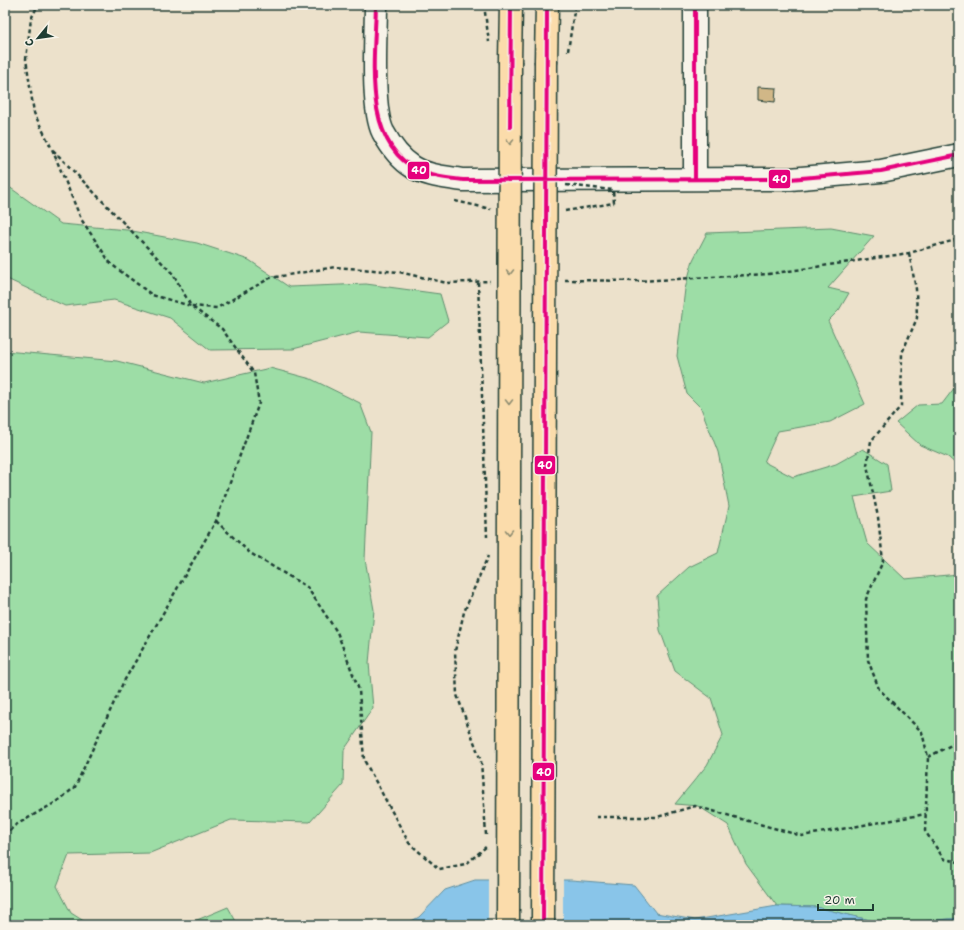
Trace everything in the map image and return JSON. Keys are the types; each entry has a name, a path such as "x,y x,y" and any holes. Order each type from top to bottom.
{"highway":[{"path":"508,925 511,5"},
{"path":"543,925 547,5"}],"street":[{"path":"376,5 376,106 382,131 396,152 413,167 438,176 462,180 790,179 880,171 959,155"},
{"path":"695,5 695,179"}],"path":[{"path":"38,5 31,18 26,60 34,113 52,149 81,219 112,264 152,295 191,306 217,308 270,278 334,267 399,272 447,283 492,281"},
{"path":"484,5 489,47"},
{"path":"567,54 575,5"},
{"path":"5,836 14,826 58,801 75,788 122,683 216,521 259,403 254,373 222,329 191,306 173,274 52,149"},
{"path":"560,212 614,203 613,190 566,185"},
{"path":"451,200 497,211"},
{"path":"560,280 638,281 769,274 909,253 959,239"},
{"path":"909,253 916,289 917,318 902,354 901,406 871,441 867,465 878,518 883,561 866,599 868,660 879,689 922,732 928,756 925,831 944,859 959,862"},
{"path":"478,282 487,542"},
{"path":"216,521 250,553 307,587 338,632 359,690 364,760 409,843 439,869 466,864 487,846 481,762 457,695 455,651 464,612 488,557 488,549"},
{"path":"928,756 959,741"},
{"path":"596,817 657,817 695,806 802,836 926,814"}],"green space":[{"path":"5,184 61,224 127,230 197,243 249,260 289,287 366,284 440,294 448,321 428,337 359,332 293,349 210,350 170,318 114,300 65,306 5,278"},
{"path":"831,228 874,236 828,288 849,293 839,310 828,321 865,404 830,422 778,431 764,462 793,477 836,464 863,449 887,464 891,491 854,497 867,543 905,579 959,574 959,918 890,925 816,907 777,906 746,864 728,825 698,806 675,804 707,765 723,735 711,698 675,671 660,630 657,596 689,567 718,553 729,506 718,452 701,408 687,394 677,356 685,289 693,260 707,233"},
{"path":"5,351 117,361 204,383 270,368 311,379 360,403 371,432 365,559 374,610 369,663 373,708 344,750 343,785 310,822 231,820 150,853 69,855 57,886 71,913 90,925 5,925"},
{"path":"958,383 959,467 948,457 920,445 896,423 918,405 942,404"},
{"path":"228,907 238,925 185,925"}],"water":[{"path":"475,880 571,880 634,885 656,913 695,920 777,906 816,907 890,925 404,925 419,917 445,890"},
{"path":"959,918 959,925 890,925"}],"pier":[{"path":"488,878 563,878 563,925 488,925"}],"building":[{"path":"758,87 776,88 775,102 758,100"}],"transit line":[{"name":"40","path":"376,5 374,72 375,96 379,119 387,140 400,157 418,170 434,176 463,180 790,179 881,171 959,155"},
{"name":"40","path":"510,127 511,5"},
{"name":"40","path":"543,925 547,5"},
{"name":"40","path":"695,5 695,179"}]}
